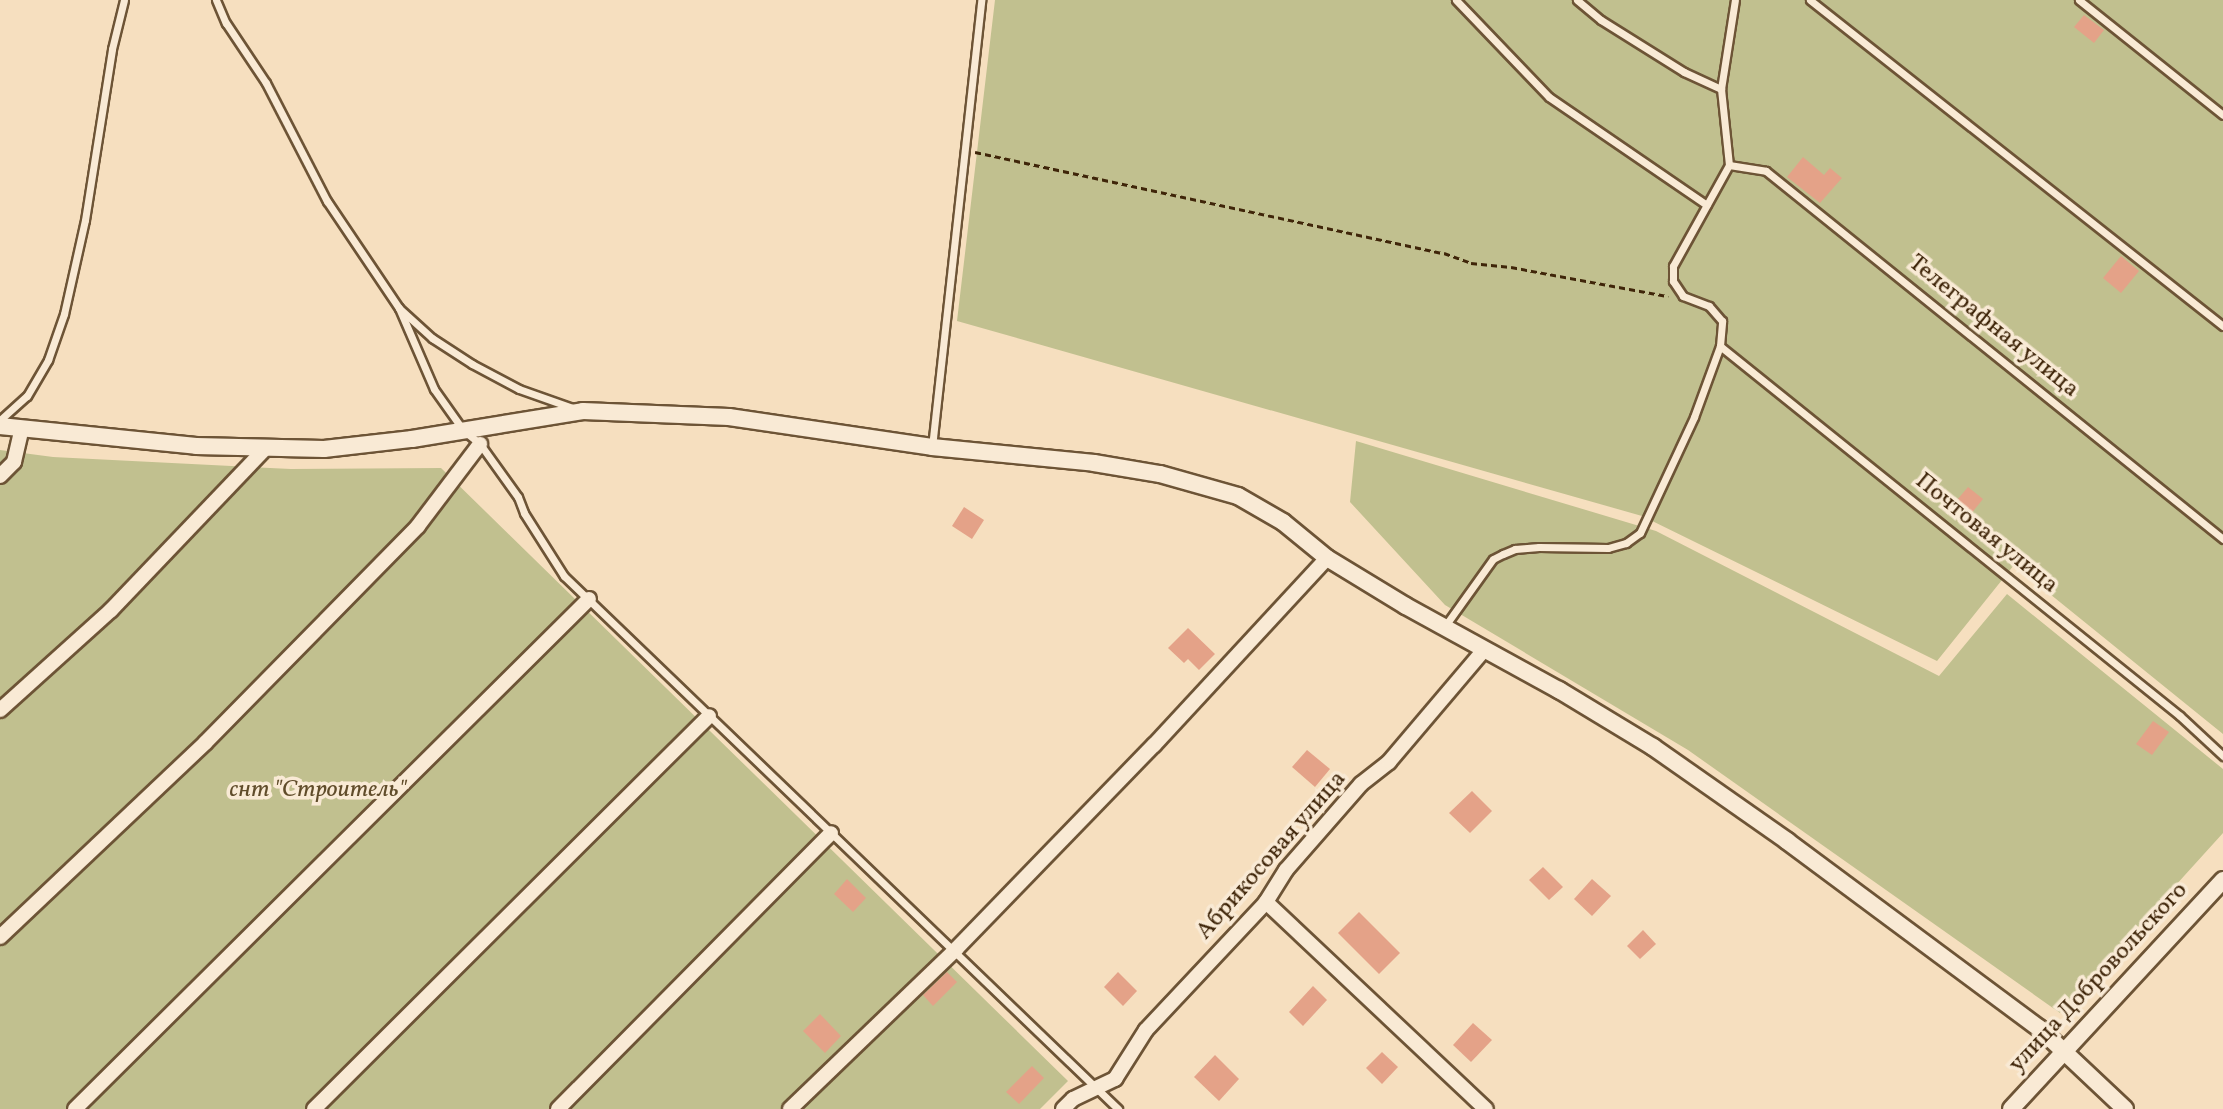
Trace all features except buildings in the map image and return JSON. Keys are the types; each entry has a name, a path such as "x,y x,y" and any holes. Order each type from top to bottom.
{"street":[{"path":"0,426 21,431 265,449 367,446 583,411 729,417 932,447 1160,474 1238,496 1283,522 1327,558 1653,747 1787,841 2064,1050 2125,1109"},
{"path":"0,476 14,462 21,431"},
{"path":"0,937 205,743 407,537 480,444"},
{"path":"0,710 111,610 265,449"},
{"path":"790,1109 956,949 1154,745 1327,558"},
{"path":"75,1109 589,599"},
{"name":"Абрикосовая улица","path":"1063,1109 1073,1099 1115,1079 1146,1030 1266,902 1286,870 1361,784 1389,762 1484,650"},
{"path":"314,1109 709,716"},
{"path":"558,1109 831,833"},
{"name":"улица Добровольского","path":"2011,1109 2223,880"},
{"path":"1266,902 1486,1109"}],"lane":[{"path":"0,420 27,396 48,360 64,314 85,220 112,49 124,0"},
{"path":"216,0 226,23 266,83 327,201 399,308 434,389 463,430 480,444 518,497 524,513 564,576 956,949 1094,1089 1118,1109"},
{"path":"932,447 981,0"},
{"path":"1456,0 1549,97 1707,205"},
{"path":"1577,0 1601,20 1684,72 1721,89"},
{"path":"1444,627 1493,559 1503,554 1515,549 1539,547 1608,548 1626,543 1640,533 1694,417 1720,346 1719,314 1683,296 1673,281 1673,266 1729,165 1721,89 1735,0"},
{"path":"1810,0 2223,326"},
{"path":"2079,0 2223,115"},
{"name":"Телеграфная улица","path":"1729,165 1766,171 2223,539"},
{"path":"399,308 432,338 472,364 519,389 583,411"},
{"name":"Почтовая улица","path":"1720,346 2180,716 2223,756"}],"path":[{"path":"965,150 1444,253 1471,263 1511,267 1661,296 1683,296"}],"green space":[{"path":"995,0 2223,0 2223,734 2014,565 1937,661 1642,516 957,321"},
{"path":"1356,441 1656,531 1939,676 2007,594 2223,769 2223,833 2060,1013 1688,750 1445,605 1350,502"},
{"name":"снт \"Строитель\"","path":"0,450 53,457 291,469 441,468 1068,1081 1040,1109 0,1109"}]}
